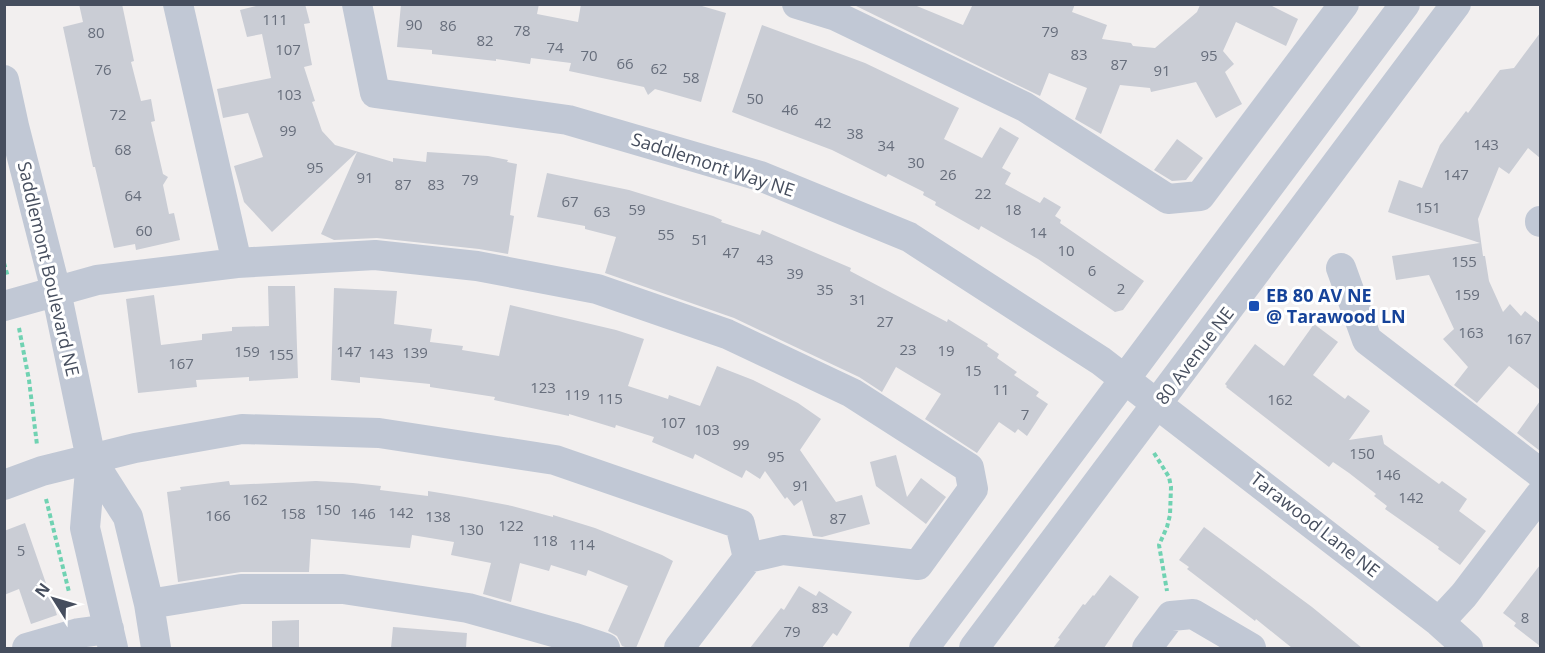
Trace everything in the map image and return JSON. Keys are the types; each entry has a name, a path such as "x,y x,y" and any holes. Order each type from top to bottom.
{"street":[{"path":"178,4 237,263"},
{"name":"Saddlemont Way NE","path":"357,4 375,93 568,120 760,176 909,237 1101,361 1158,405"},
{"path":"797,4 836,16 1025,107 1168,198 1200,196 1344,4"},
{"path":"924,648 1405,4"},
{"name":"80 Avenue NE","path":"974,648 1456,4"},
{"name":"Saddlemont Boulevard NE","path":"4,80 9,127 56,291 91,459 86,528 94,572 111,639"},
{"path":"9,304 97,280 237,263 375,255 477,266 597,290 727,334 852,393 969,468 973,489 918,565 783,550 748,558 679,648"},
{"path":"1341,268 1367,340 1540,473"},
{"name":"Tarawood Lane NE","path":"1158,405 1439,622 1468,648"},
{"path":"4,485 42,471 135,448 242,429 379,432 555,460 740,524 748,558"},
{"name":"Saddlemont Boulevard NE","path":"91,459 128,517 149,604 156,648"},
{"path":"1439,622 1464,595 1540,495"},
{"path":"149,604 241,589 343,589 468,608 605,648"},
{"path":"1147,648 1171,616 1193,614 1251,648"},
{"path":"27,648 79,633 111,639"}],"path":[{"path":"4,263 9,304 30,380 37,445"},
{"path":"1154,452 1169,477 1171,487 1170,515 1159,545 1171,616"},
{"path":"46,499 79,633"}],"building":[{"path":"79,4 122,4 134,61 131,62 141,101 151,99 155,121 151,122 163,174 168,177 163,185 169,214 174,213 180,240 136,250 135,244 114,248 95,167 93,167 63,27 83,22"},
{"path":"264,4 305,4 310,23 304,24 312,65 304,67 322,131 335,145 393,162 393,158 426,162 427,152 488,156 517,164 510,215 514,216 508,254 377,238 334,240 321,234 357,152 272,232 244,202 234,166 263,157 248,113 223,118 217,89 271,78 262,34 247,37 240,10"},
{"path":"401,4 539,4 537,14 578,22 581,4 695,4 726,13 701,102 655,89 648,95 644,87 569,71 571,63 531,58 530,64 496,59 496,61 432,54 432,50 397,47"},
{"path":"852,4 912,4 963,25 973,4 1075,4 1072,12 1107,25 1102,39 1155,48 1197,12 1200,5 1198,4 1268,4 1298,19 1286,46 1236,22 1223,51 1234,64 1225,72 1242,104 1216,118 1196,82 1151,92 1150,88 1120,85 1101,134 1075,119 1087,88 1049,73 1040,96"},
{"path":"762,25 865,63 959,108 944,139 982,158 1000,127 1019,138 1002,168 1011,173 1005,184 1040,203 1044,197 1061,207 1055,216 1061,220 1060,223 1144,281 1123,310 1115,312 1038,259 981,226 979,230 935,205 936,202 923,195 924,192 888,174 886,177 832,150 732,112"},
{"path":"1540,33 1540,158 1528,148 1509,174 1499,167 1478,219 1489,281 1503,312 1510,304 1521,316 1525,311 1540,323 1540,390 1509,366 1477,403 1454,385 1468,367 1443,339 1454,329 1429,275 1396,280 1392,256 1480,243 1388,212 1399,180 1422,188 1440,145 1466,111 1468,113 1500,70 1514,68"},
{"path":"1177,139 1203,158 1186,180 1172,181 1154,170"},
{"path":"547,173 629,190 713,216 722,220 721,222 760,235 762,230 851,268 850,271 947,322 948,319 988,344 987,346 999,354 997,358 1017,372 1014,375 1039,392 1036,396 1048,404 1027,436 1018,429 1015,433 999,422 977,453 925,419 941,394 896,367 882,392 859,377 734,318 605,273 616,237 585,229 585,226 537,217"},
{"path":"268,286 295,286 298,378 249,381 249,377 196,380 197,387 138,393 126,299 154,295 161,345 202,340 202,334 232,331 232,327 269,326"},
{"path":"334,288 397,291 394,324 432,329 430,342 463,346 462,350 499,356 510,305 616,330 644,339 628,386 668,399 669,395 700,406 717,366 753,380 798,403 821,419 800,450 836,502 862,495 870,524 822,537 813,536 802,500 794,506 787,497 785,499 765,471 760,479 746,470 742,478 695,454 693,459 652,442 654,437 616,425 615,428 569,414 569,416 494,400 495,397 430,387 430,384 360,377 360,383 331,380"},
{"path":"1314,324 1338,342 1313,375 1345,399 1348,395 1370,411 1349,440 1382,435 1384,444 1439,484 1442,481 1467,499 1459,511 1486,531 1460,565 1438,549 1439,547 1385,509 1387,506 1374,496 1376,494 1349,473 1333,462 1329,467 1226,387 1225,384 1255,344 1284,366"},
{"path":"1540,401 1540,451 1517,433"},
{"path":"896,455 907,497 921,478 946,497 926,524 876,486 870,462"},
{"path":"229,481 230,485 316,481 353,483 381,486 380,490 428,496 428,491 465,497 553,517 553,515 595,528 673,561 636,648 622,646 617,636 608,631 628,586 588,570 586,576 551,565 549,571 520,563 511,602 483,594 491,563 451,555 454,542 412,535 410,548 311,539 309,572 241,572 178,582 167,492 181,490 180,487"},
{"path":"25,523 57,615 31,624 19,589 4,595 4,531"},
{"path":"1204,527 1312,607 1362,648 1292,648 1187,569 1189,567 1179,560"},
{"path":"1540,565 1540,646 1514,626 1516,623 1503,613"},
{"path":"1110,575 1139,597 1104,648 1053,648 1083,604 1085,605 1094,596"},
{"path":"799,586 816,596 819,591 852,612 837,636 833,633 822,648 750,648 781,608 784,610"},
{"path":"299,620 299,648 272,648 272,621"},
{"path":"393,627 467,633 466,648 391,648"}],"place":[{"name":"EB 80 AV NE @ Tarawood LN","path":"1254,306"}]}
